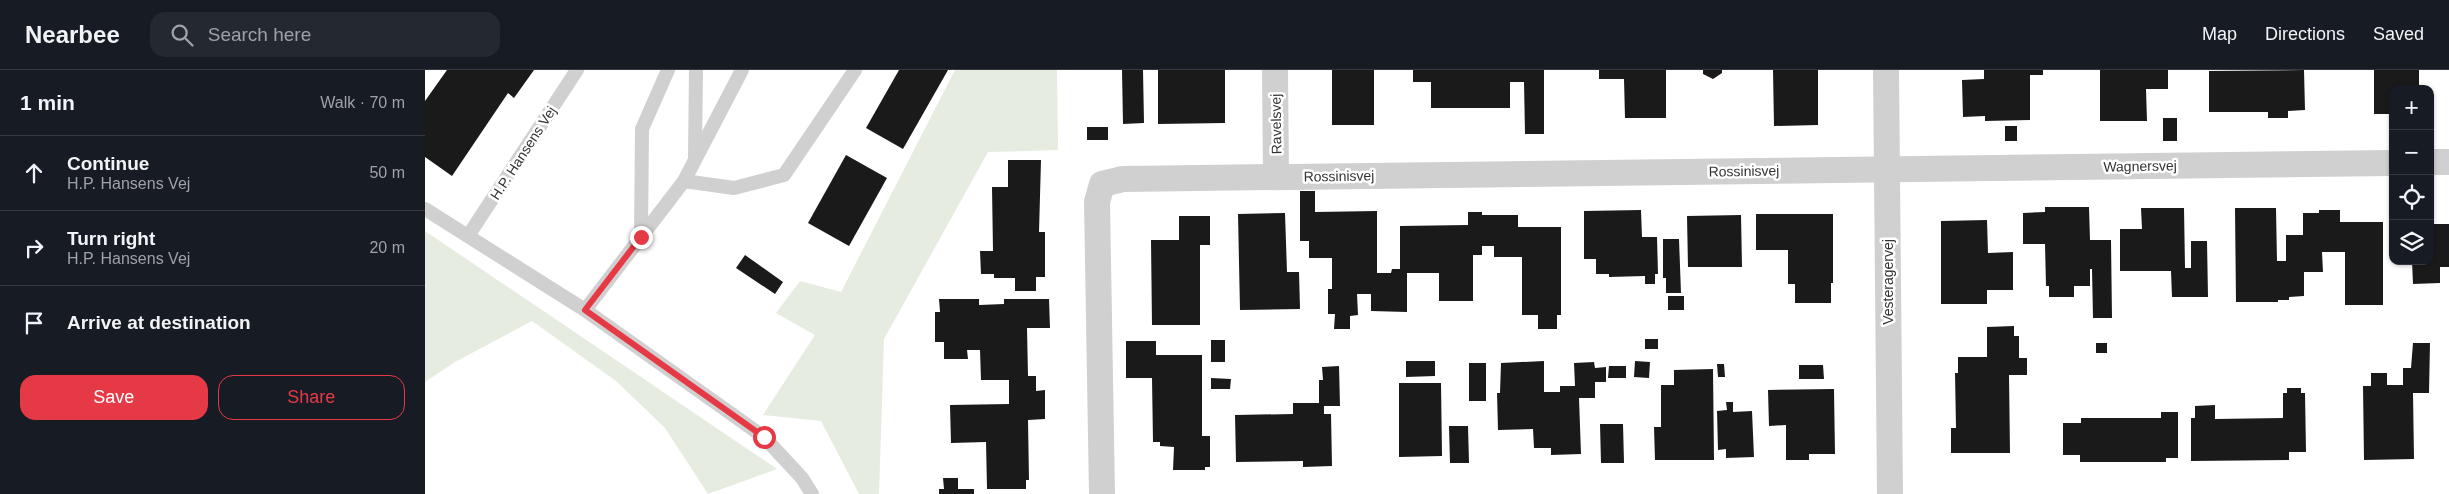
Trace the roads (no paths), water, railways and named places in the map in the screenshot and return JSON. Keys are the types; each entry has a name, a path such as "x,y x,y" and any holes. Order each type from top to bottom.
{"street":[{"name":"Ravelsvej","path":"1275,70 1276,177"},
{"name":"Vesteragervej","path":"1886,70 1890,494"},
{"path":"2434,162 2449,162"},
{"name":"Wagnersvej","path":"1887,169 2389,163"},
{"name":"Rossinisvej","path":"1102,494 1097,202 1102,184 1123,179 1887,169"}],"lane":[{"name":"H.P. Hansens Vej","path":"468,236 577,70"},
{"path":"641,237 642,129 668,70"},
{"path":"695,160 696,70"},
{"path":"585,310 684,181 742,70"},
{"path":"684,181 734,188 784,175 855,70"},
{"path":"425,209 585,310 764,437 802,478 812,494"}]}
